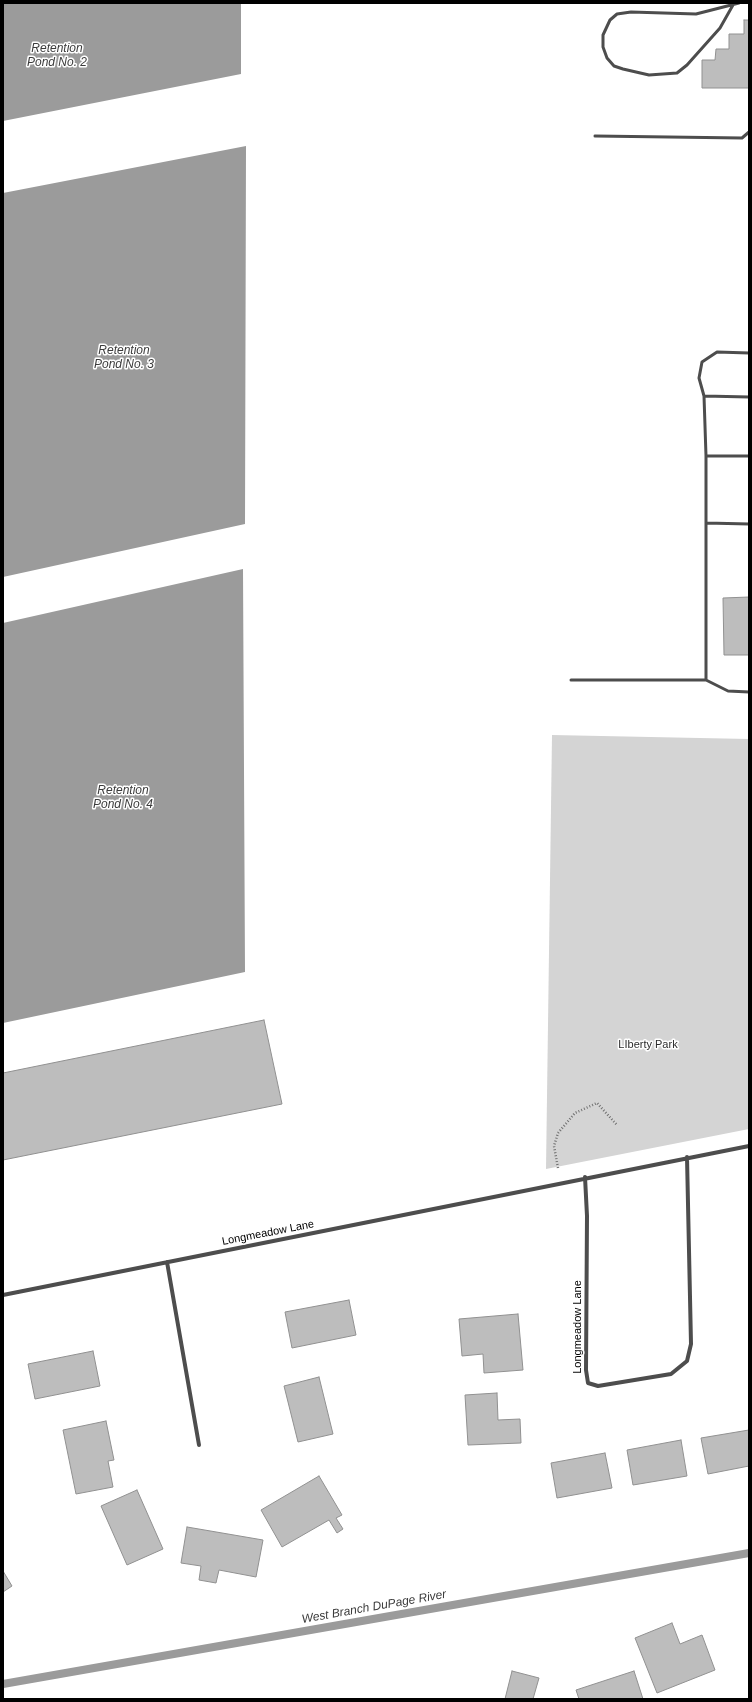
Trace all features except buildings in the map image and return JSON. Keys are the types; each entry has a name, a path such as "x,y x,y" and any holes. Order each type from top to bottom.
{"street":[{"name":"Longmeadow Lane","path":"3,1295 687,1157 749,1146"},
{"name":"Longmeadow Lane","path":"585,1178 587,1216 586,1370 588,1383 598,1386 671,1374 687,1361 691,1344 687,1157"},
{"path":"167,1262 199,1445"}],"lane":[{"path":"733,5 720,28 687,65 677,72 649,75 614,66 603,47 603,35 610,20 617,14 631,12 696,14 740,3"},
{"path":"595,136 742,138 749,132"},
{"path":"706,680 706,456 704,396 699,378 702,362 716,352 749,353"},
{"path":"704,396 749,397"},
{"path":"706,456 749,456"},
{"path":"706,523 749,524"},
{"path":"572,680 706,680 728,691 749,692"}],"path":[{"path":"558,1168 554,1146 558,1133 575,1113 597,1103 617,1125"}],"green space":[{"name":"LIberty Park","path":"552,735 749,739 749,1129 546,1169"}],"water":[{"name":"Retention Pond No. 2","path":"3,3 241,3 241,74 3,121"},
{"name":"Retention Pond No. 3","path":"246,146 245,524 3,577 3,193"},
{"name":"Retention Pond No. 4","path":"243,569 245,972 3,1023 3,623"}],"waterway":[{"name":"West Branch DuPage River","path":"3,1684 749,1553"}]}
